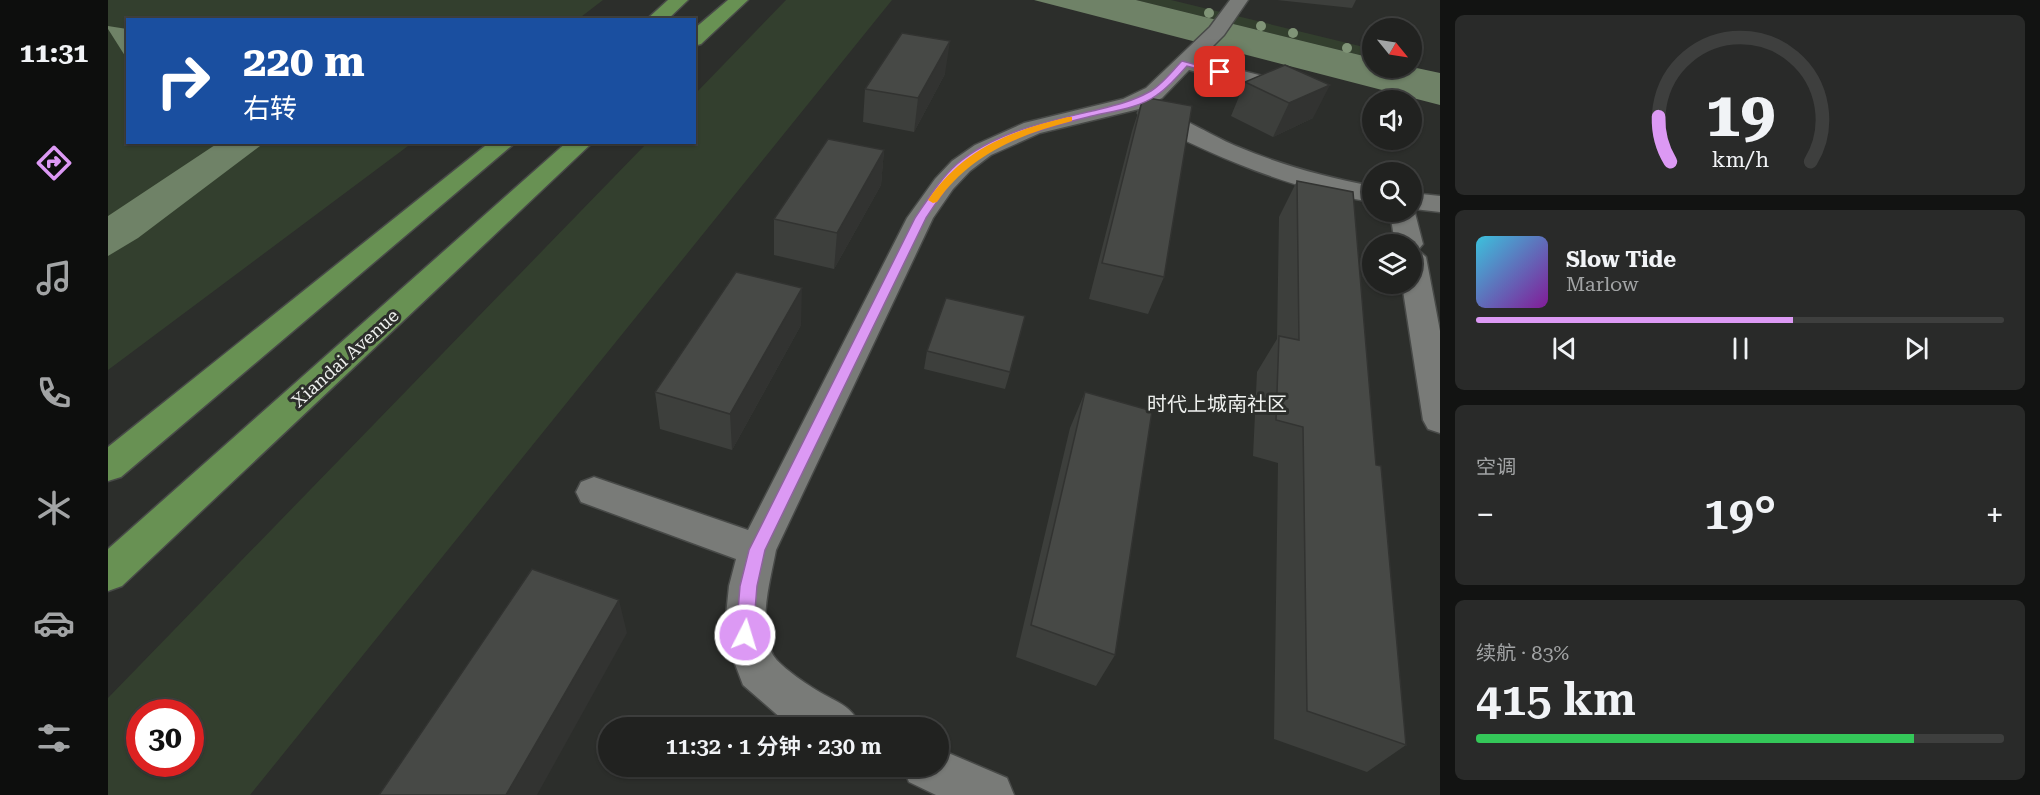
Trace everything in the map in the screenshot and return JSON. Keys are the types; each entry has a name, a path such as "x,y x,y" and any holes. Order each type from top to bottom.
{"main road":[{"path":"657,18 679,0"},
{"path":"696,38 739,0"},
{"path":"108,467 503,144"},
{"name":"Xiandai Avenue","path":"108,574 580,144"}],"street":[{"path":"821,717 798,704 758,671 745,635 748,586 757,550 920,218 944,183 983,150 1032,128 1131,104 1154,93 1217,31 1235,5"},
{"path":"1192,57 1279,87"},
{"path":"1131,104 1193,137 1262,164 1314,182 1362,192"},
{"path":"1422,202 1440,204"},
{"path":"1418,294 1440,420"},
{"path":"594,492 757,550"},
{"path":"947,777 980,793"}],"shaded area":[{"path":"108,0 603,0 580,18 126,18 126,144 411,144 108,370"},
{"path":"786,0 892,0 250,795 108,795 108,698 646,144 696,144 696,93"},
{"path":"1034,0 1136,0 1362,56 1362,78 1422,78 1422,69 1440,73 1440,105 1422,100 1422,90 1382,90"},
{"path":"1136,0 1171,0 1362,47 1362,56"},
{"path":"108,26 126,29 126,57"},
{"path":"216,144 263,144 138,238 108,256 108,216"}],"building":[{"path":"902,33 950,41 918,98 865,89"},
{"path":"1285,65 1330,85 1289,103 1245,82"},
{"path":"1143,97 1192,106 1164,277 1102,263"},
{"path":"828,139 884,150 837,233 774,219"},
{"path":"1297,181 1353,192 1376,465 1381,466 1406,745 1307,711 1303,427 1276,420 1279,336 1299,340"},
{"path":"736,272 802,288 730,414 655,392"},
{"path":"946,298 1025,316 1010,372 927,351"},
{"path":"1085,392 1152,411 1115,655 1031,625"},
{"path":"532,569 619,600 506,795 379,795"}],"slow traffic":[{"path":"933,200 944,183 983,150 1032,128 1068,119"}],"district":[{"name":"时代上城南社区","path":"1217,404"}],"route":[{"path":"745,635 748,586 757,550 920,218 944,183 983,150 1032,128 1131,104 1154,93 1166,84 1185,63 1220,72"}]}
